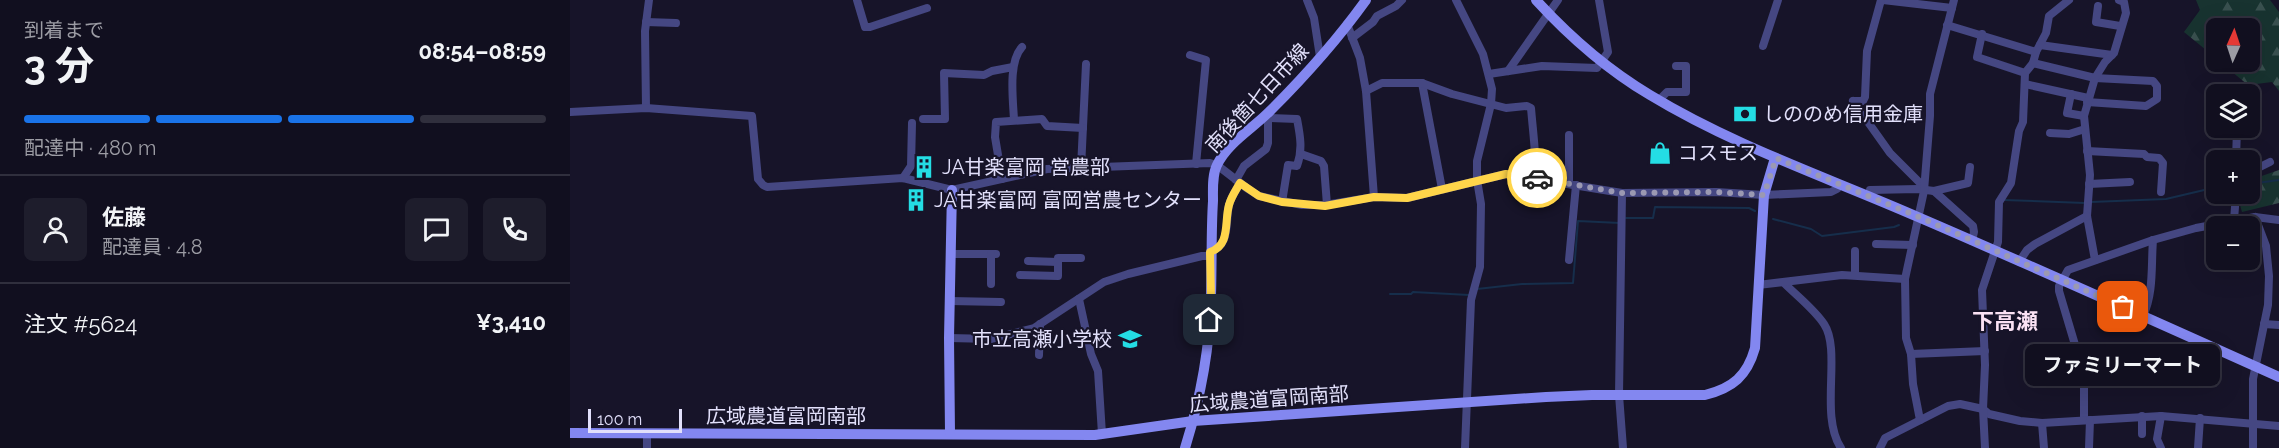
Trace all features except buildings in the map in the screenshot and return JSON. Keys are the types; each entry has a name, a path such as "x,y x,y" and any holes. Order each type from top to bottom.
{"street":[{"path":"646,108 646,22 649,0"},
{"path":"857,0 865,27 927,8"},
{"path":"1307,0 1314,18 1320,57"},
{"name":"南後箇七日市線","path":"1185,448 1193,421 1208,332 1214,178 1217,165 1235,142 1268,116 1366,0"},
{"path":"1352,38 1373,22 1377,16 1396,6 1402,0"},
{"path":"1456,0 1483,54 1492,89 1491,104 1477,160 1477,180 1481,204 1480,267 1471,300 1465,448"},
{"path":"1536,0 1602,61 1659,100 1776,158 1919,217 2279,377"},
{"path":"1508,71 1558,0"},
{"path":"1489,74 1542,66 1597,68 1608,52 1599,0"},
{"path":"1763,46 1778,0"},
{"path":"1920,420 1914,391 1911,354 1906,338 1905,279 1924,189 1930,94 1953,4 1882,0 1867,51 1863,101 1853,101 1890,153 1924,189"},
{"path":"1985,448 1982,290 1998,243 1999,202 2011,183 2019,131 2024,122 2025,73 2033,63 2046,33 2049,16 2069,0"},
{"path":"2096,260 2087,216 2089,184 2084,116 2095,78 2112,55 2126,13 2125,1"},
{"path":"2098,6 2096,22 2121,26"},
{"path":"646,22 676,23"},
{"path":"1347,24 1360,58 1366,91 1374,197"},
{"path":"1947,25 2038,49 2112,55"},
{"path":"1982,34 1977,57 2025,73"},
{"path":"1014,120 1013,68 1018,51 1022,47"},
{"path":"1190,55 1206,60 1196,164"},
{"path":"2025,84 2072,94 2088,100 2146,106 2157,99 2157,86 2153,81 2095,78 2033,63"},
{"path":"1081,168 1086,64"},
{"path":"1659,100 1667,92 1686,92 1686,66 1676,66"},
{"path":"923,119 945,119 944,73 984,75 992,71 1013,68"},
{"path":"1366,91 1382,83 1422,83 1452,94 1506,108 1527,106 1531,108 1533,139 1536,145 1536,178"},
{"path":"1422,83 1442,189"},
{"path":"2072,94 2067,113 2084,116"},
{"path":"570,112 646,108 752,116 758,179 762,185 801,186 903,178 952,189 1047,169 1196,164 1217,165 1259,196 1282,202 1328,205 1374,197 1407,198 1506,174 1622,193 1716,192 1764,195 1831,192 1837,189"},
{"path":"949,338 992,339 1034,328 1113,279 1210,254 1217,250 1224,241 1228,207 1244,166 1266,149 1268,116 1297,118 1301,137 1301,154 1297,166 1288,165 1282,202"},
{"path":"1002,179 995,137 996,122 1042,119 1047,126 1083,128"},
{"path":"903,178 911,166 912,123"},
{"path":"2050,133 2069,134 2085,129"},
{"path":"1569,135 1573,184 1569,260"},
{"path":"2087,151 2144,154 2159,158 2163,163 2161,192"},
{"path":"1301,154 1321,161 1324,166 1328,205"},
{"name":"広域農道富岡南部","path":"570,433 1065,436 1102,434 1193,421 1546,397 1705,395 1721,391 1738,380 1749,365 1755,348 1764,195 1776,158"},
{"path":"2260,167 2270,162"},
{"path":"1870,190 1924,189 1934,191 1968,183 1970,167"},
{"path":"2089,184 2130,182"},
{"path":"950,434 952,189"},
{"path":"1934,191 1973,226 1972,241"},
{"path":"1622,193 1619,395 1623,448"},
{"path":"2019,262 2027,250 2035,244 2087,216"},
{"path":"2260,218 2279,220"},
{"path":"2089,448 2084,375 2061,302 2059,291 2061,280 2068,270 2153,240 2206,226"},
{"path":"2253,448 2253,379 2268,304 2269,276 2266,246 2260,231"},
{"path":"2143,316 2148,306 2150,292 2153,240"},
{"path":"1876,244 1913,245"},
{"path":"1855,251 1855,275"},
{"path":"951,254 994,254 991,284"},
{"path":"1020,275 1058,276 1058,258 1081,258"},
{"path":"1028,261 1058,262"},
{"path":"1758,285 1784,283 1818,276 1855,275 1905,279"},
{"path":"1784,283 1825,325 1830,344 1832,421 1841,448"},
{"path":"1079,299 1091,354 1098,371 1102,434"},
{"path":"950,301 1001,302"},
{"path":"1039,355 1040,324"},
{"path":"2264,324 2279,325"},
{"path":"1911,354 1984,351"},
{"path":"1879,448 1885,438 1948,406 1960,404 1983,409 1989,414 2020,422 2042,423 2161,416 2279,426"},
{"path":"2142,416 2142,434"},
{"path":"2161,416 2157,439 2161,448"},
{"path":"2198,448 2200,418"},
{"path":"2042,423 2044,448"},
{"path":"647,433 647,448"}],"green space":[{"path":"2196,0 2270,0 2279,12 2279,91 2272,82 2247,84 2232,72 2260,72 2260,18 2206,18 2206,50 2184,32 2200,10"},
{"path":"2279,170 2279,203 2242,212 2240,204 2260,204 2260,177"}],"waterway":[{"path":"2260,183 2279,180"},
{"path":"2091,202 2166,199 2206,190"},
{"path":"2004,200 2085,203"},
{"path":"1626,218 1653,218 1655,207 1749,208 1755,211"},
{"path":"1773,219 1811,229 1822,236 1899,225"},
{"path":"1477,289 1522,284 1573,283 1578,221 1620,223"},
{"path":"1390,294 1411,294 1413,292 1469,295"}],"way so far":[{"path":"1537,178 1622,193 1716,192 1764,195 1770,169 1776,158 1919,217 2123,307"}],"place":[{"name":"しののめ信用金庫","path":"1745,114"},
{"name":"コスモス","path":"1660,153"},
{"name":"JA甘楽富岡 営農部","path":"924,167"},
{"name":"JA甘楽富岡 富岡営農センター","path":"916,200"},
{"name":"ファミリーマート","path":"2123,307"},
{"name":"市立高瀬小学校","path":"1130,339"}],"district":[{"name":"下高瀬","path":"2005,321"}],"route":[{"path":"1209,320 1210,252 1217,250 1224,241 1228,207 1240,183 1259,196 1282,202 1325,206 1374,197 1407,198 1506,174 1537,178"}]}
